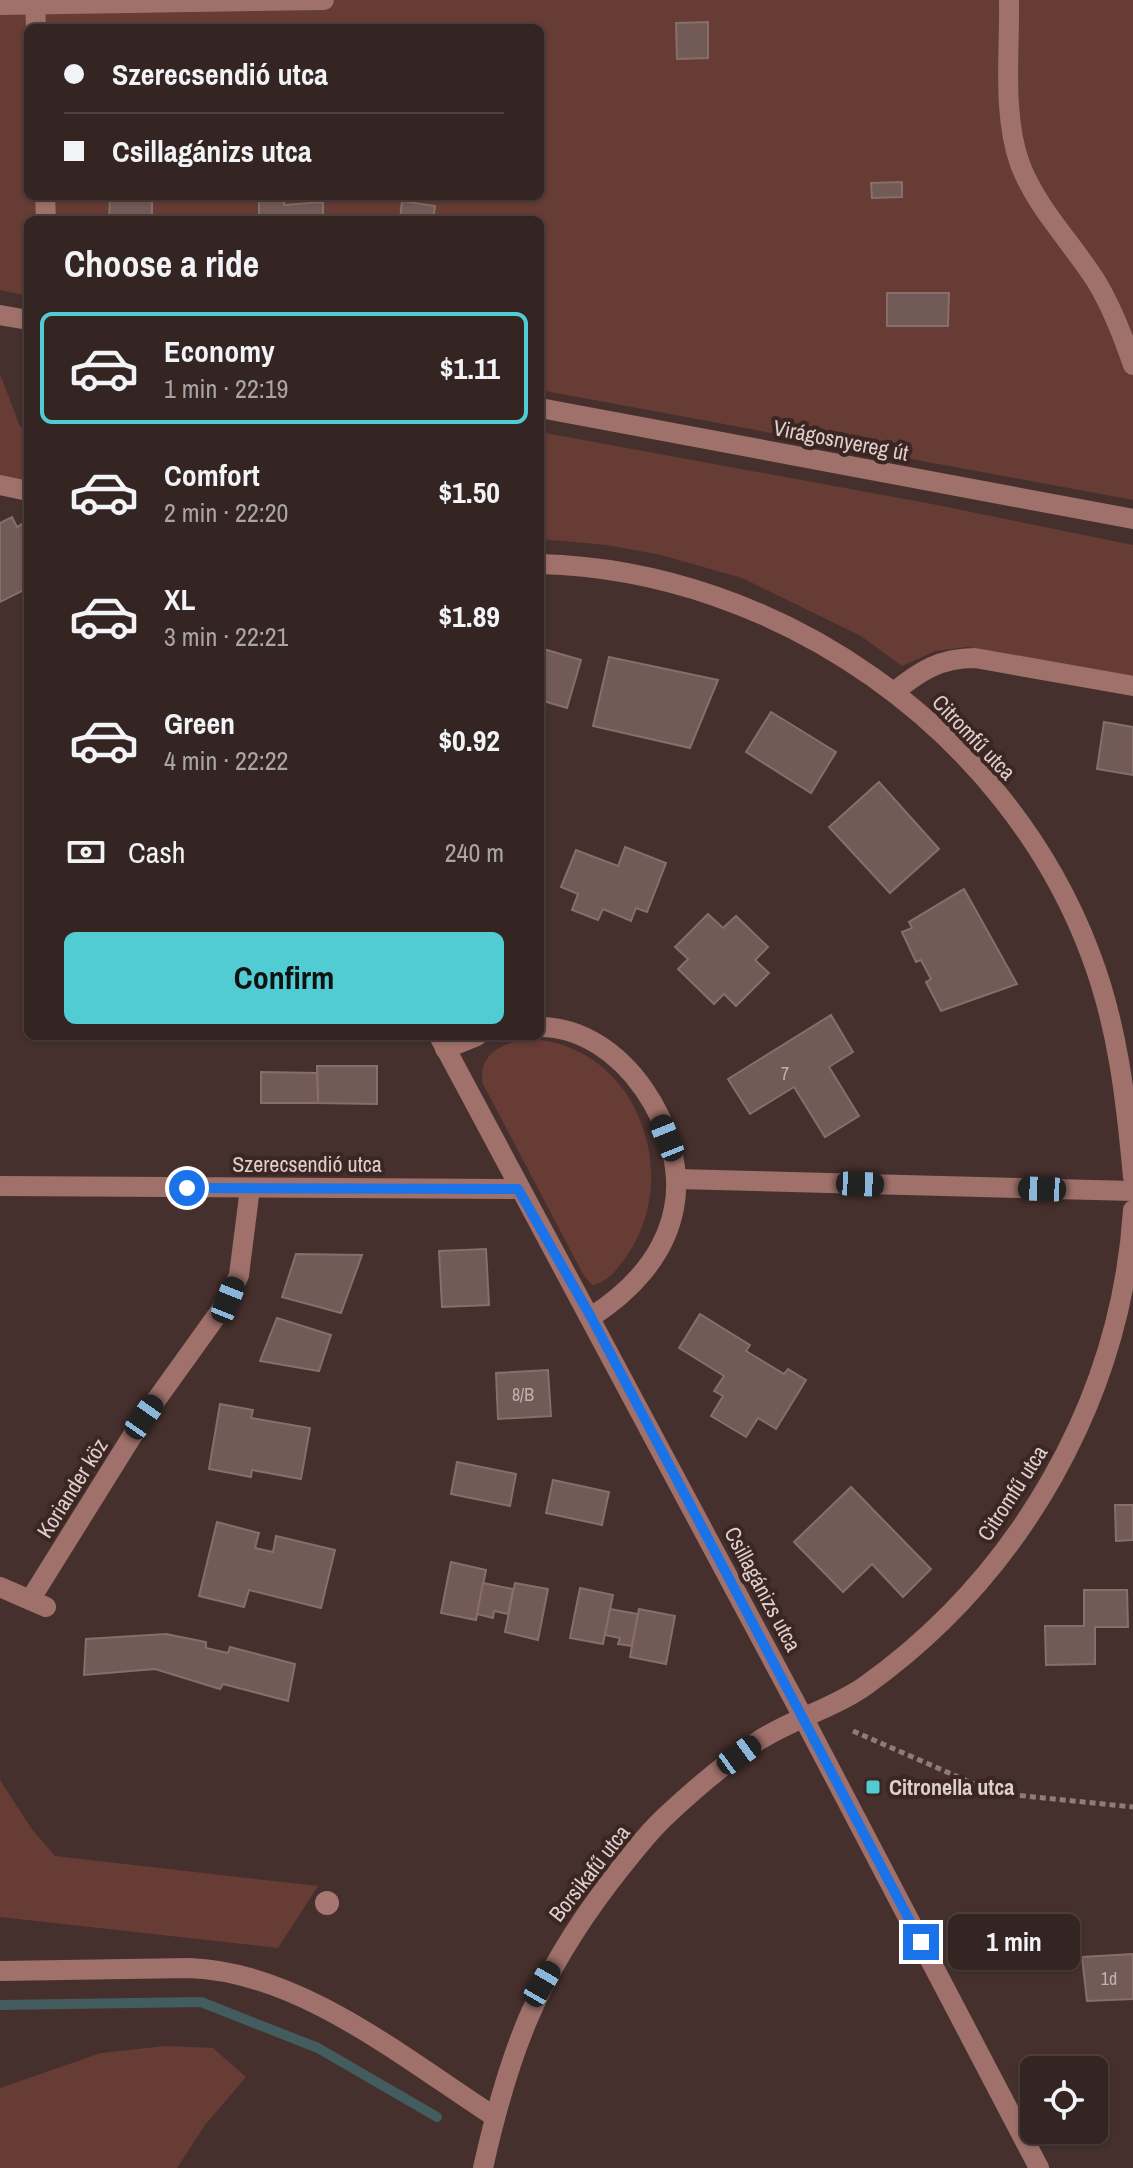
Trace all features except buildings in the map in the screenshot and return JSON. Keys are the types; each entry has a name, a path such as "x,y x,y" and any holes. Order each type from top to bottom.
{"street":[{"path":"0,5 35,2 324,0"},
{"path":"1009,0 1011,120 1020,164 1041,202 1097,283 1119,325 1133,365"},
{"path":"35,2 36,24"},
{"path":"0,315 24,319"},
{"name":"Virágosnyereg út","path":"544,409 1133,519"},
{"path":"0,485 24,490"},
{"name":"Citromfű utca","path":"544,564 637,575 737,603 812,640 894,692 931,724 996,791 1026,833 1090,952 1117,1042 1133,1177"},
{"path":"894,692 923,669 956,658 975,658 1133,686"},
{"path":"544,1028 579,1035 605,1049 631,1072 656,1110 677,1179 674,1210 646,1269 621,1298 591,1317"},
{"name":"Csillagánizs utca","path":"442,1042 518,1189 591,1317 1039,2168"},
{"path":"677,1179 1133,1191"},
{"name":"Szerecsendió utca","path":"0,1186 518,1189"},
{"name":"Koriander köz","path":"0,1587 38,1604 144,1417 228,1300 239,1275 250,1188"},
{"name":"Citromfű utca","path":"803,1717 839,1704 931,1632 986,1572 1038,1504 1074,1439 1104,1361 1125,1274 1133,1210"},
{"name":"Borsikafű utca","path":"483,2168 508,2070 542,1984 566,1942 630,1856 666,1816 759,1740 803,1717"},
{"path":"0,1971 190,1968 222,1969 251,1977 316,2004 495,2117"}],"path":[{"path":"853,1731 995,1793 1133,1807"}],"shaded area":[{"path":"0,0 1133,0 1133,500 544,391 544,216 24,216 24,295 0,290"},
{"path":"0,374 24,432 24,487 0,483"},
{"path":"544,433 932,504 1133,545 1133,677 967,647 936,651 902,666 861,636 742,578 661,555 607,545 544,539"},
{"path":"530,1040 562,1045 594,1061 619,1085 638,1115 649,1149 651,1185 644,1220 621,1264 608,1278 598,1283 592,1285 583,1274 483,1084 482,1074 487,1059 507,1044"},
{"path":"0,1780 31,1828 55,1856 318,1886 278,1948 0,1917"},
{"path":"165,2046 213,2048 246,2077 205,2125 177,2168 0,2168 0,2088 101,2053"}],"waterway":[{"path":"0,2005 201,2002 318,2048 437,2117"}],"place":[{"name":"Citronella utca","path":"873,1787"}],"route":[{"path":"187,1188 518,1189 591,1317 921,1942"}]}
